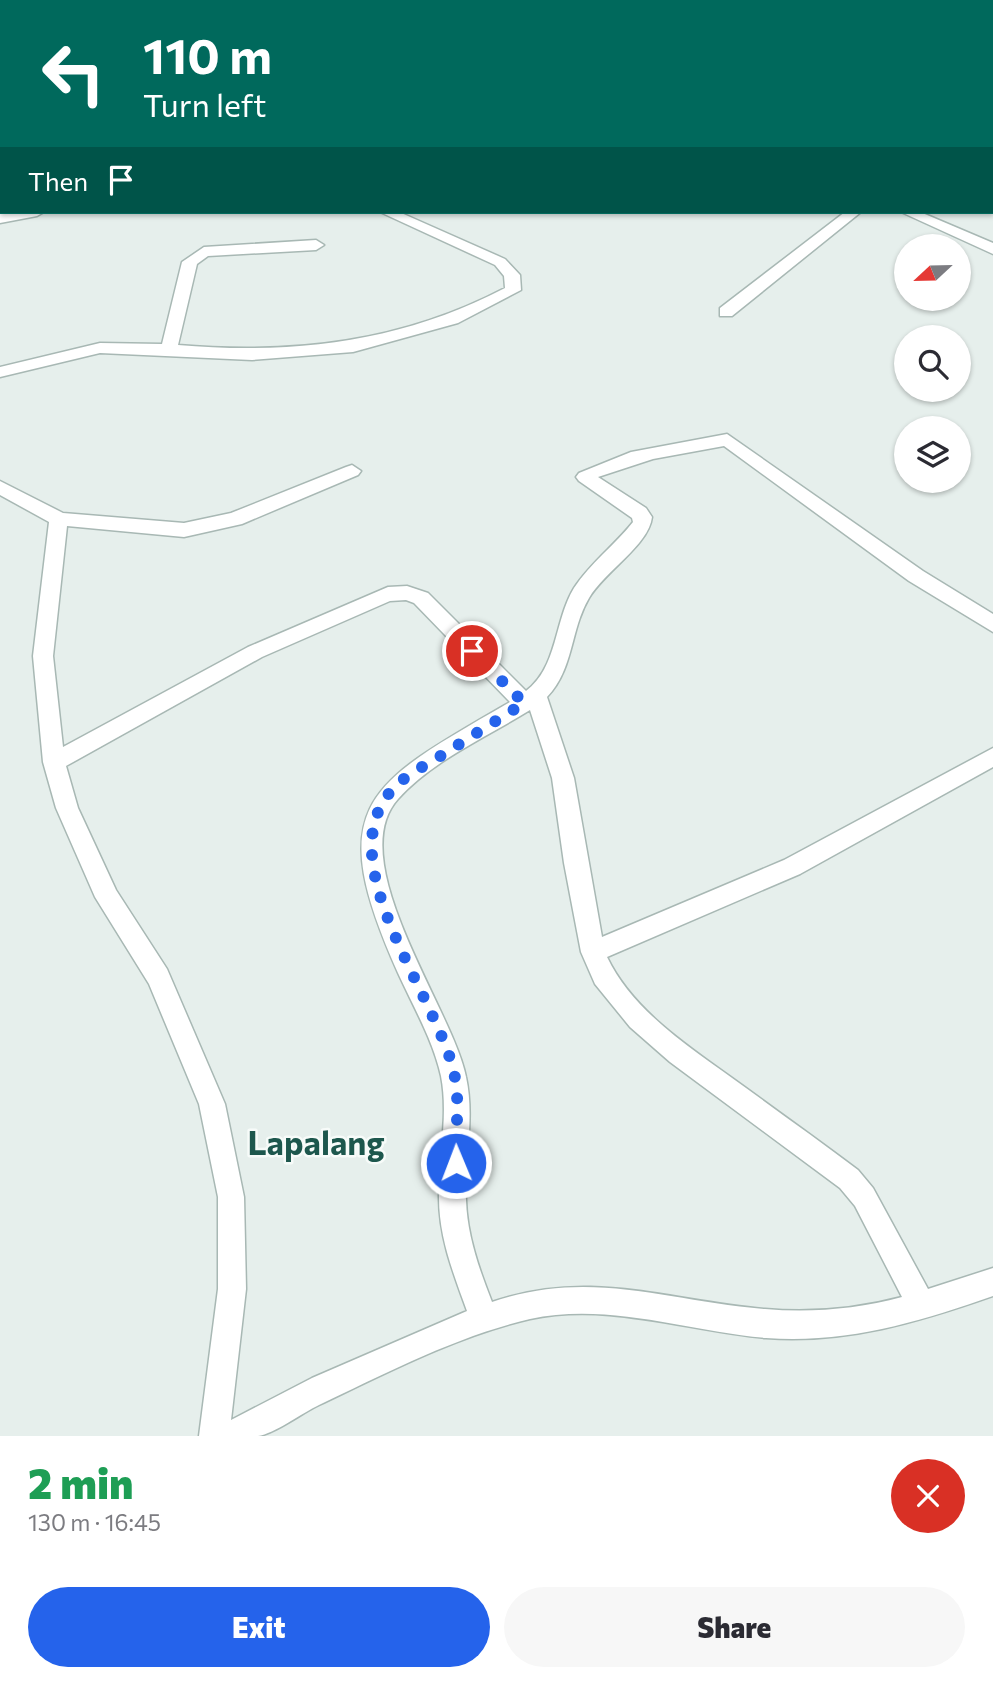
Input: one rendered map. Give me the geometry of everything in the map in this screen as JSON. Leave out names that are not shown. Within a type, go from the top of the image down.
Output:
[{"type":"street","points":[[0,218],[25,214]]},
{"type":"street","points":[[0,372],[112,347],[254,355],[341,349],[419,330],[490,303],[513,290],[512,275],[500,262],[392,214]]},
{"type":"street","points":[[726,312],[851,214]]},
{"type":"street","points":[[913,214],[993,249]]},
{"type":"street","points":[[169,349],[190,262],[194,256],[204,252],[316,245]]},
{"type":"street","points":[[484,1319],[458,1248],[452,1198],[456,1163],[455,1078],[441,1039],[389,925],[374,872],[373,835],[380,805],[398,783],[530,699],[546,685],[562,655],[567,625],[582,593],[603,564],[642,524],[643,517],[639,513],[584,477],[646,454],[706,441],[727,440],[916,576],[993,624]]},
{"type":"street","points":[[0,487],[59,519],[184,530],[236,519],[352,471]]},
{"type":"street","points":[[59,519],[43,656],[54,762],[67,808],[107,897],[158,977],[212,1104],[231,1197],[232,1289],[214,1436]]},
{"type":"street","points":[[54,762],[255,652],[388,594],[407,593],[421,598],[530,699],[563,778],[575,863],[593,952],[604,976],[639,1019],[679,1054],[849,1179],[864,1197],[922,1306]]},
{"type":"street","points":[[593,952],[792,867],[993,757]]},
{"type":"street","points":[[232,1436],[342,1380],[484,1319],[573,1299],[793,1325],[849,1322],[922,1306],[993,1282]]},
{"type":"district","name":"Lapalang","points":[[316,1143]]},
{"type":"route","points":[[456,1163],[455,1078],[441,1039],[389,925],[374,872],[373,835],[380,805],[398,783],[524,703],[472,651]]}]
